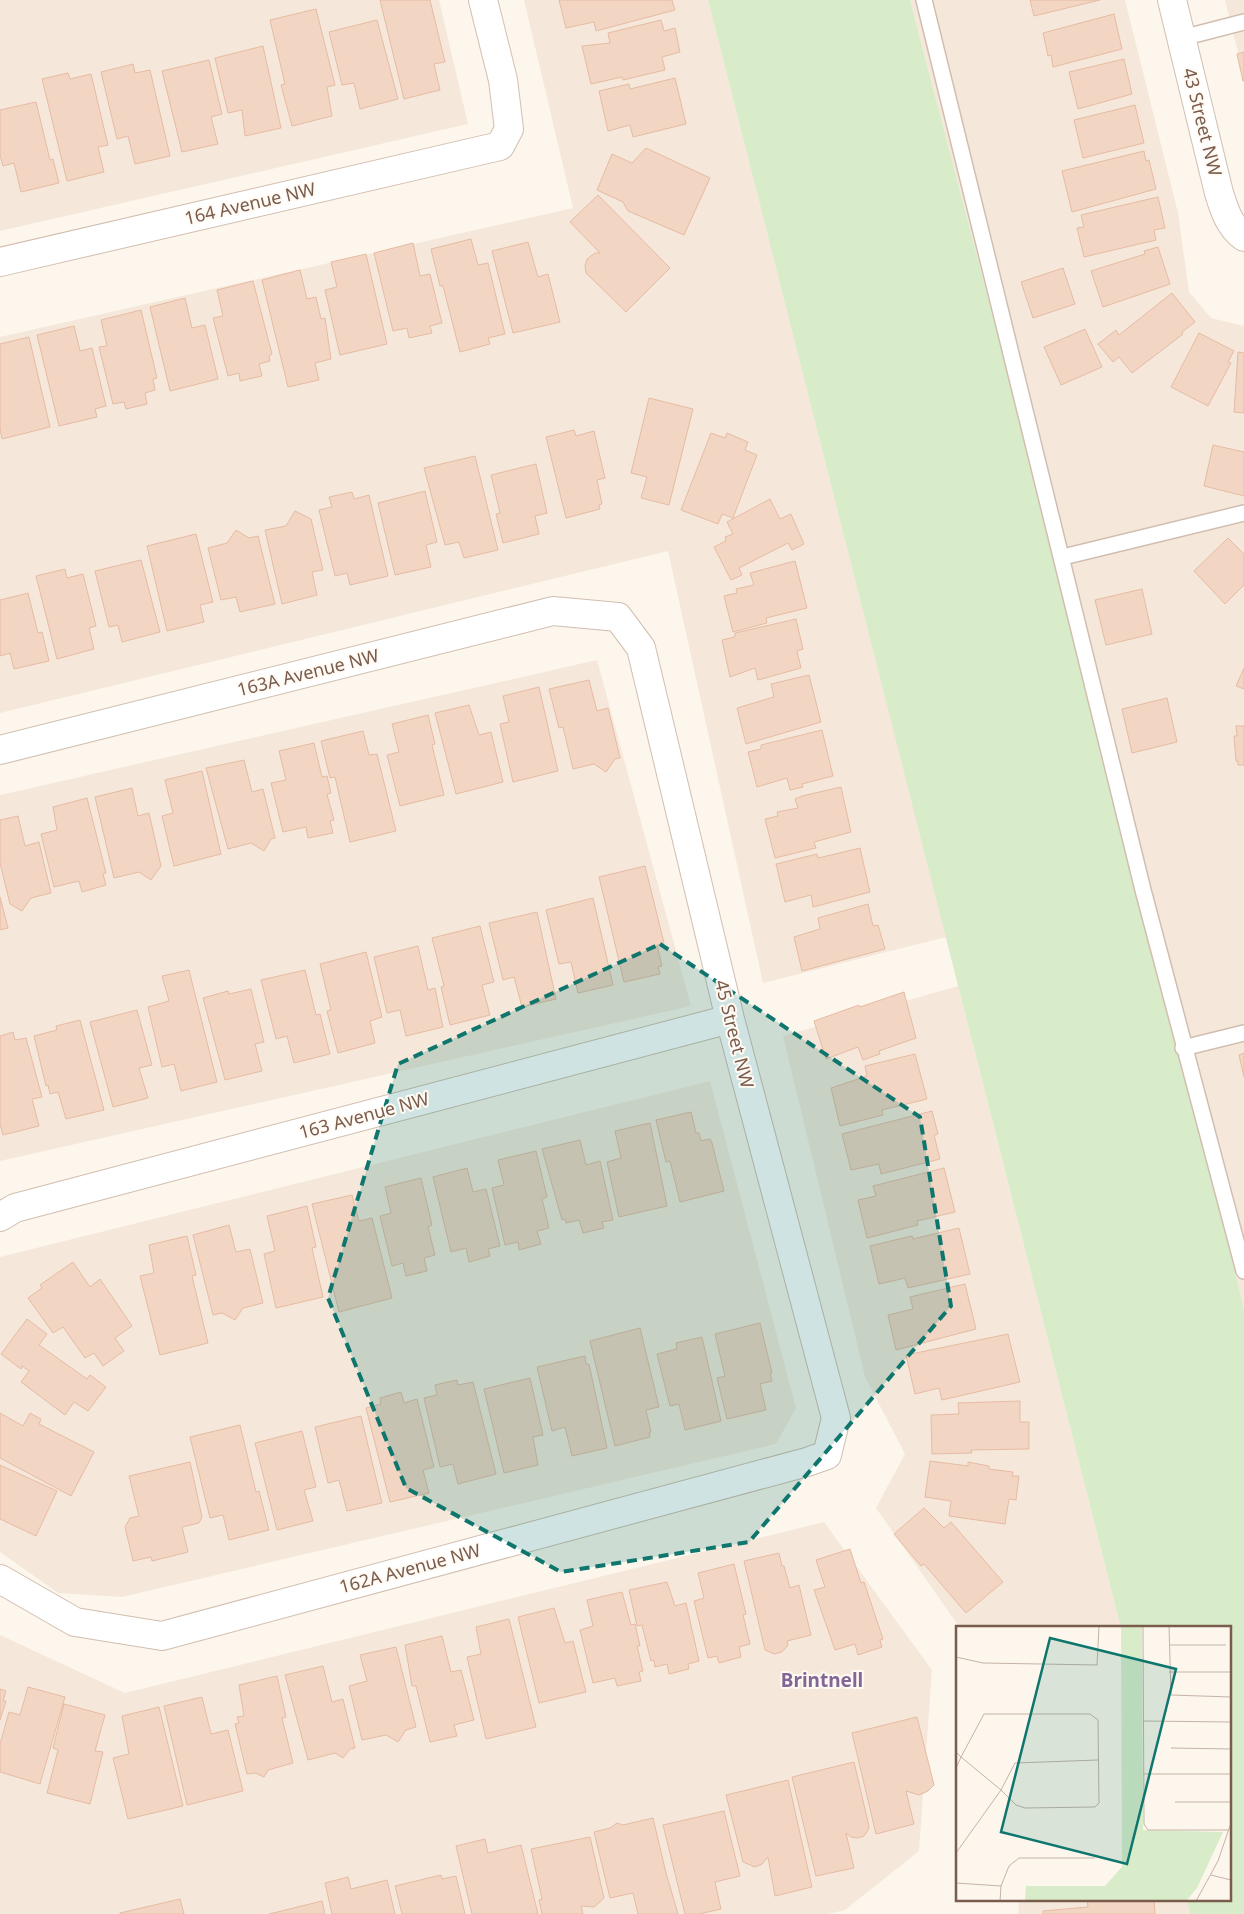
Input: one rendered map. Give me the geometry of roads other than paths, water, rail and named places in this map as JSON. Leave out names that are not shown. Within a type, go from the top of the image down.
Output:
[{"type":"street","name":"164 Avenue NW","points":[[0,262],[500,146],[509,130],[503,80],[483,0]]},
{"type":"street","name":"43 Street NW","points":[[1172,0],[1219,193],[1226,214],[1237,232],[1244,237]]},
{"type":"street","name":"163A Avenue NW","points":[[0,750],[553,611],[618,617]]},
{"type":"street","name":"45 Street NW","points":[[618,617],[641,648],[730,1019],[836,1418],[827,1455]]},
{"type":"street","name":"163 Avenue NW","points":[[0,1218],[15,1208],[730,1019]]},
{"type":"street","name":"162A Avenue NW","points":[[0,1579],[75,1622],[162,1636],[784,1469],[827,1455]]},
{"type":"lane","points":[[924,0],[1184,1048],[1244,1270]]},
{"type":"lane","points":[[1182,38],[1244,22]]},
{"type":"lane","points":[[1063,557],[1244,513]]},
{"type":"lane","points":[[1184,1048],[1244,1033]]},
{"type":"district","name":"Brintnell","points":[[822,1680]]}]
